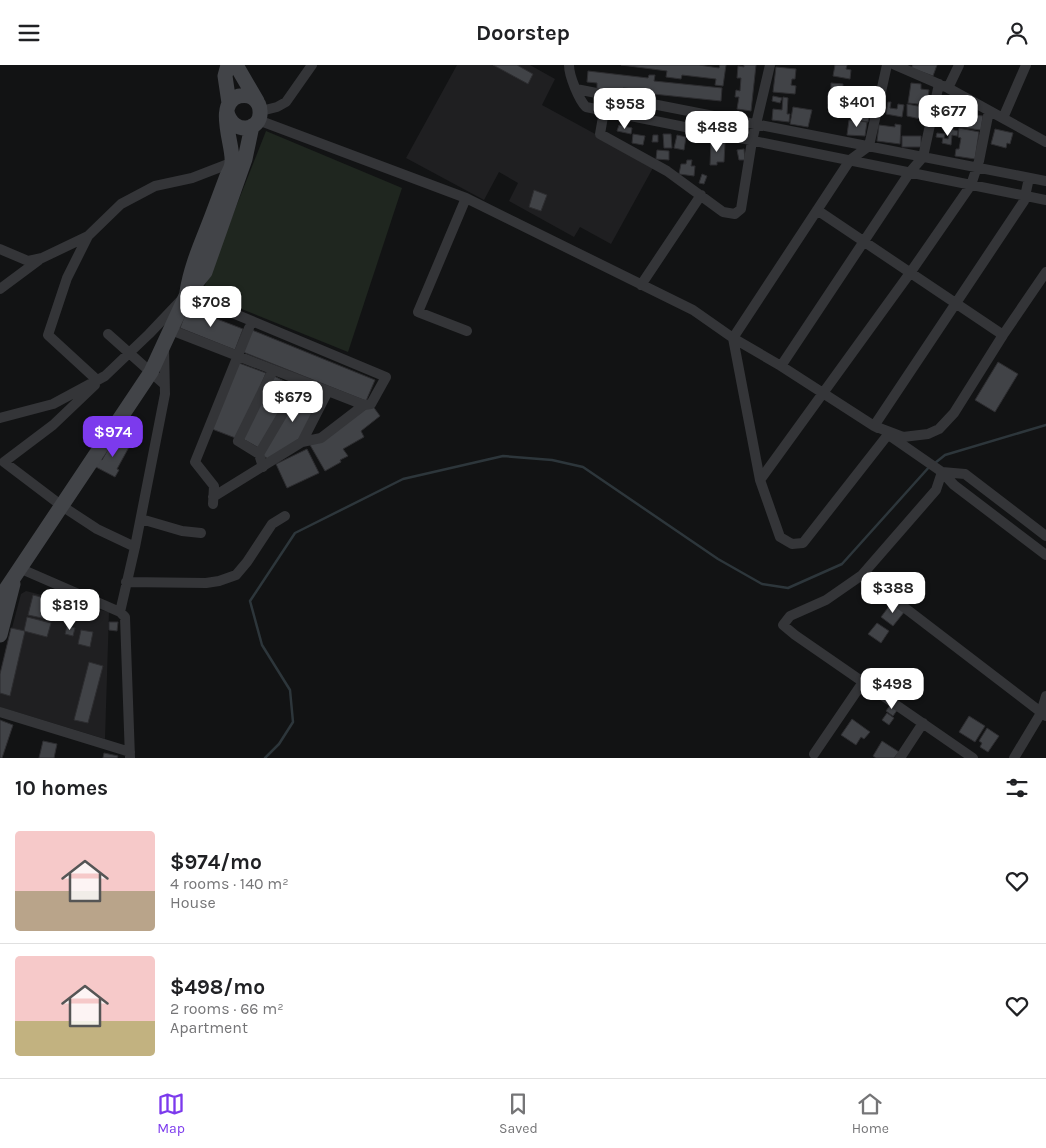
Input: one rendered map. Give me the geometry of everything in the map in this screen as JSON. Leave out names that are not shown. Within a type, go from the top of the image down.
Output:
[{"type":"main road","points":[[228,65],[225,76],[229,120],[235,126],[244,129],[257,115]]},
{"type":"main road","points":[[236,65],[257,115]]},
{"type":"main road","points":[[0,599],[150,372],[164,345],[187,294],[193,268],[257,115],[252,97],[243,95],[235,97],[228,107],[227,135],[238,160]]},
{"type":"main road","points":[[0,635],[17,572]]},
{"type":"street","points":[[257,115],[286,102],[312,65]]},
{"type":"street","points":[[569,65],[571,77],[581,102],[586,107],[1046,200]]},
{"type":"street","points":[[604,111],[600,134],[667,171],[723,213],[735,214],[741,209],[752,141],[770,65]]},
{"type":"street","points":[[887,65],[869,146],[850,160],[732,338],[760,480],[780,537],[792,544],[803,543],[889,433]]},
{"type":"street","points":[[782,366],[910,172],[923,157],[944,86],[960,65]]},
{"type":"street","points":[[1003,118],[1026,65]]},
{"type":"street","points":[[902,66],[944,86],[1046,142]]},
{"type":"street","points":[[576,89],[1046,181]]},
{"type":"street","points":[[760,480],[910,273],[971,185],[977,168],[989,111]]},
{"type":"street","points":[[257,115],[466,198],[693,310],[732,338],[782,366],[874,426],[903,437],[928,434],[939,429],[954,413],[1003,335],[1046,272]]},
{"type":"street","points":[[0,249],[28,261],[42,257],[88,235],[121,204],[155,186],[192,178],[238,160]]},
{"type":"street","points":[[874,426],[1024,201],[1029,178]]},
{"type":"street","points":[[641,285],[701,195]]},
{"type":"street","points":[[466,198],[418,312],[467,331]]},
{"type":"street","points":[[817,210],[1003,335]]},
{"type":"street","points":[[88,235],[67,278],[48,335],[101,378]]},
{"type":"street","points":[[0,289],[42,257]]},
{"type":"street","points":[[135,547],[97,529],[2,463],[53,425],[129,353],[187,294],[386,377],[371,404],[364,405],[321,437],[302,442],[213,500],[214,486],[195,462],[249,328]]},
{"type":"street","points":[[171,329],[364,405]]},
{"type":"street","points":[[108,334],[164,384]]},
{"type":"street","points":[[120,612],[141,519],[165,394],[164,345]]},
{"type":"street","points":[[263,467],[259,454],[238,441],[273,370]]},
{"type":"street","points":[[0,418],[53,403],[101,378]]},
{"type":"street","points":[[259,454],[302,381]]},
{"type":"street","points":[[302,442],[328,391]]},
{"type":"street","points":[[889,433],[942,472],[954,485],[1046,555]]},
{"type":"street","points":[[942,472],[965,474],[1046,536]]},
{"type":"street","points":[[942,472],[936,490],[862,575],[826,600],[790,616],[783,625],[972,758]]},
{"type":"street","points":[[126,581],[206,583],[236,575],[272,524],[285,516]]},
{"type":"street","points":[[141,519],[182,531],[201,533]]},
{"type":"street","points":[[0,712],[130,755],[125,617],[120,612],[17,572]]},
{"type":"street","points":[[862,575],[1044,715]]},
{"type":"street","points":[[814,754],[863,682]]},
{"type":"street","points":[[1014,758],[1044,715],[1046,696]]},
{"type":"street","points":[[900,758],[922,723]]},
{"type":"shaded area","points":[[457,65],[530,65],[555,79],[542,105],[654,166],[611,244],[580,227],[574,237],[509,201],[518,183],[499,172],[484,200],[406,158]]},
{"type":"shaded area","points":[[266,131],[402,188],[348,352],[202,293]]},
{"type":"shaded area","points":[[26,591],[109,612],[105,739],[0,707],[0,673],[21,594]]},
{"type":"building","points":[[493,65],[517,65],[533,74],[528,84]]},
{"type":"building","points":[[621,65],[699,65],[719,68],[720,65],[726,65],[723,86],[715,85],[716,79],[682,75],[681,79],[666,77],[667,71]]},
{"type":"building","points":[[744,65],[756,65],[751,111],[737,109],[739,97],[735,97],[736,90],[740,91],[741,78],[737,78],[738,66],[744,67]]},
{"type":"building","points":[[835,65],[847,65],[846,69],[851,70],[850,79],[833,76]]},
{"type":"building","points":[[913,65],[937,65],[933,76],[911,68]]},
{"type":"building","points":[[776,67],[796,69],[795,79],[792,79],[791,85],[796,86],[795,94],[773,92]]},
{"type":"building","points":[[588,71],[648,78],[649,75],[655,75],[654,81],[722,88],[721,101],[653,94],[653,96],[644,95],[645,90],[623,88],[623,92],[597,89],[597,83],[587,82]]},
{"type":"building","points":[[831,83],[843,84],[843,90],[831,88]]},
{"type":"building","points":[[911,83],[921,84],[921,89],[929,90],[927,105],[908,103]]},
{"type":"building","points":[[828,93],[846,94],[846,104],[828,104]]},
{"type":"building","points":[[854,94],[871,94],[871,106],[854,106]]},
{"type":"building","points":[[773,96],[782,98],[780,103],[772,101]]},
{"type":"building","points":[[783,97],[788,98],[787,114],[790,114],[789,122],[772,120],[773,109],[782,110]]},
{"type":"building","points":[[888,102],[891,102],[890,108],[897,109],[898,104],[904,105],[902,117],[886,114]]},
{"type":"building","points":[[907,104],[928,108],[925,120],[907,116]]},
{"type":"building","points":[[948,104],[958,106],[955,127],[937,124],[940,107],[947,108]]},
{"type":"building","points":[[793,107],[812,110],[808,127],[790,124]]},
{"type":"building","points":[[862,111],[870,112],[868,122],[861,121]]},
{"type":"building","points":[[967,114],[983,116],[981,130],[959,127],[960,117],[967,118]]},
{"type":"building","points":[[849,120],[867,122],[865,136],[847,135]]},
{"type":"building","points":[[895,124],[901,125],[900,144],[877,141],[879,125],[895,127]]},
{"type":"building","points":[[619,125],[632,128],[631,134],[617,131]]},
{"type":"building","points":[[959,128],[979,132],[975,159],[955,156],[956,149],[959,149],[961,138],[958,137]]},
{"type":"building","points":[[950,129],[958,131],[957,136],[952,135],[951,145],[942,143],[943,138],[936,137],[937,133],[945,134],[944,138],[948,139]]},
{"type":"building","points":[[995,129],[1013,133],[1010,144],[1007,143],[1006,148],[991,144]]},
{"type":"building","points":[[633,134],[645,136],[643,145],[632,143]]},
{"type":"building","points":[[663,134],[671,134],[672,148],[664,148]]},
{"type":"building","points":[[653,135],[658,135],[658,142],[652,142]]},
{"type":"building","points":[[677,135],[686,137],[684,150],[674,148]]},
{"type":"building","points":[[902,136],[921,136],[921,147],[902,147]]},
{"type":"building","points":[[711,143],[725,143],[724,162],[710,165]]},
{"type":"building","points":[[744,149],[745,160],[739,160],[737,150]]},
{"type":"building","points":[[657,150],[669,151],[669,160],[656,159]]},
{"type":"building","points":[[687,160],[692,160],[691,166],[695,166],[694,176],[679,174],[681,164],[686,164]]},
{"type":"building","points":[[702,174],[707,176],[704,184],[699,183]]},
{"type":"building","points":[[534,190],[547,195],[541,211],[529,207]]},
{"type":"building","points":[[189,304],[205,310],[204,314],[243,329],[235,350],[180,328]]},
{"type":"building","points":[[252,330],[375,380],[366,401],[243,352]]},
{"type":"building","points":[[998,362],[1018,374],[995,412],[975,400]]},
{"type":"building","points":[[239,363],[266,373],[238,439],[212,429]]},
{"type":"building","points":[[274,376],[294,386],[259,448],[241,438]]},
{"type":"building","points":[[303,385],[322,394],[300,439],[271,461],[262,455]]},
{"type":"building","points":[[372,405],[380,416],[361,431],[364,437],[343,449],[348,456],[325,471],[310,445]]},
{"type":"building","points":[[114,439],[129,447],[117,469],[119,470],[115,477],[94,466],[99,458],[102,460]]},
{"type":"building","points":[[307,449],[319,473],[287,488],[276,464]]},
{"type":"building","points":[[33,595],[61,602],[56,621],[28,615]]},
{"type":"building","points":[[893,601],[905,611],[893,626],[881,617]]},
{"type":"building","points":[[27,617],[51,623],[47,637],[24,631]]},
{"type":"building","points":[[109,622],[118,622],[117,631],[109,630]]},
{"type":"building","points":[[877,623],[889,631],[881,643],[868,634]]},
{"type":"building","points":[[67,626],[75,628],[73,636],[65,634]]},
{"type":"building","points":[[11,628],[25,631],[10,696],[0,693],[0,674]]},
{"type":"building","points":[[81,630],[93,632],[90,647],[78,644]]},
{"type":"building","points":[[89,662],[103,666],[88,723],[74,720]]},
{"type":"building","points":[[891,704],[898,709],[893,716],[886,711]]},
{"type":"building","points":[[887,713],[894,718],[889,725],[882,720]]},
{"type":"building","points":[[969,716],[985,726],[975,742],[959,732]]},
{"type":"building","points":[[852,719],[870,732],[864,739],[861,737],[856,745],[841,735]]},
{"type":"building","points":[[0,720],[13,725],[2,758],[0,758]]},
{"type":"building","points":[[987,728],[999,736],[988,752],[980,747],[982,743],[979,741]]},
{"type":"building","points":[[43,741],[57,744],[54,758],[39,758]]},
{"type":"building","points":[[882,741],[899,752],[894,758],[876,758],[873,756]]},
{"type":"building","points":[[104,753],[118,756],[117,758],[103,758]]},
{"type":"waterway","points":[[935,463],[945,455],[1046,425]]},
{"type":"waterway","points":[[265,758],[279,744],[293,722],[290,690],[262,645],[250,601],[295,533],[403,479],[503,456],[552,460],[583,467],[718,559],[762,584],[788,588],[842,564],[930,466]]}]
